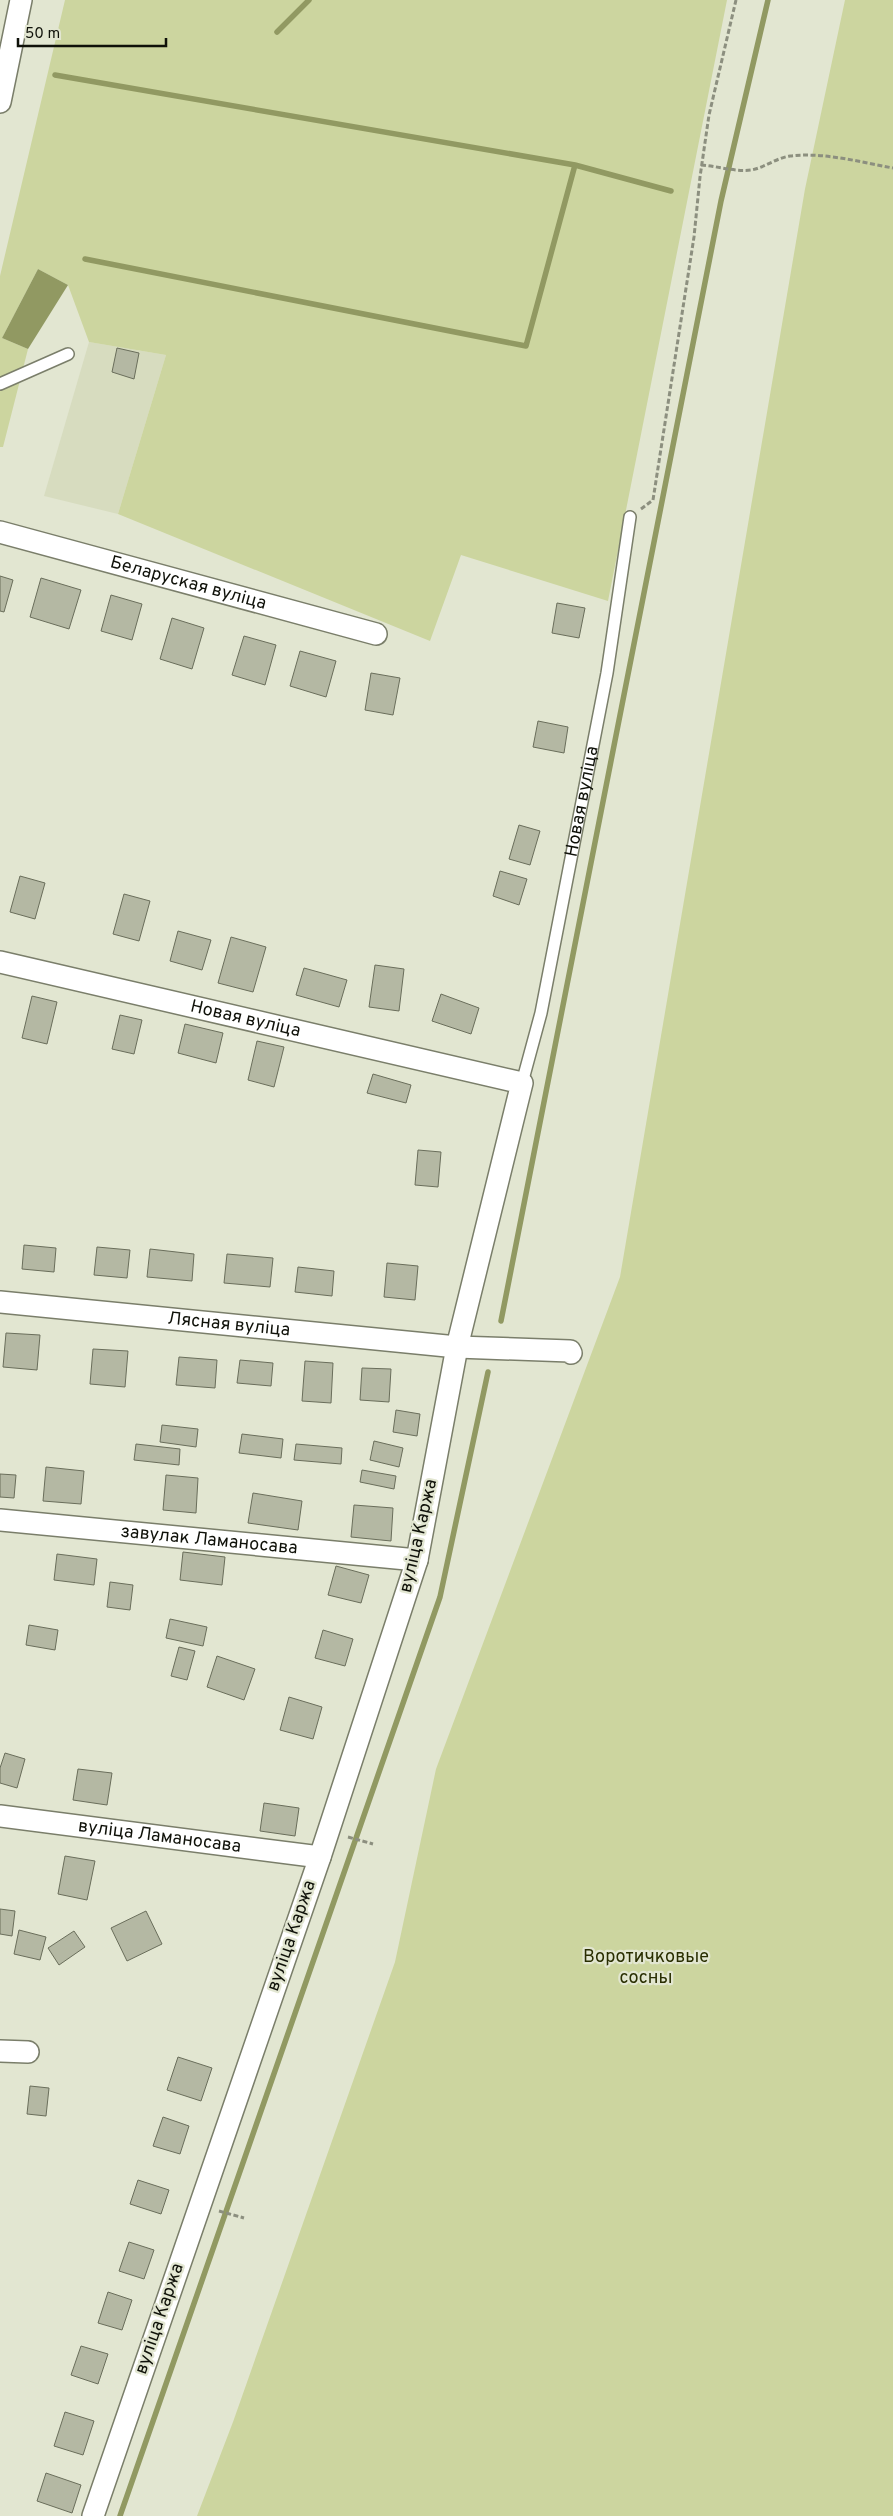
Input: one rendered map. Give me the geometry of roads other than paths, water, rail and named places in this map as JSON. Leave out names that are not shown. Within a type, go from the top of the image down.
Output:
[{"type":"street","points":[[0,102],[21,0]]},
{"type":"street","name":"Беларуская вуліца","points":[[0,532],[376,634]]},
{"type":"street","name":"Новая вуліца","points":[[0,962],[522,1083],[457,1348]]},
{"type":"street","name":"Лясная вуліца","points":[[0,1302],[457,1348],[570,1351],[571,1353]]},
{"type":"street","name":"вуліца Каржа","points":[[93,2516],[320,1857],[417,1560],[457,1348]]},
{"type":"street","name":"завулак Ламаносава","points":[[0,1520],[417,1560]]},
{"type":"street","name":"вуліца Ламаносава","points":[[0,1816],[320,1857]]},
{"type":"street","points":[[0,2051],[28,2052]]},
{"type":"lane","points":[[0,384],[68,354]]},
{"type":"lane","name":"Новая вуліца","points":[[522,1083],[541,1013],[607,674],[630,517]]},
{"type":"waterway","points":[[277,32],[309,0]]},
{"type":"waterway","points":[[501,1321],[721,201],[768,0]]},
{"type":"waterway","points":[[55,75],[575,165],[671,191]]},
{"type":"waterway","points":[[85,259],[526,346],[575,165]]},
{"type":"waterway","points":[[120,2516],[440,1597],[488,1372]]},
{"type":"park label","name":"Воротичковые сосны","points":[[646,1967]]}]
